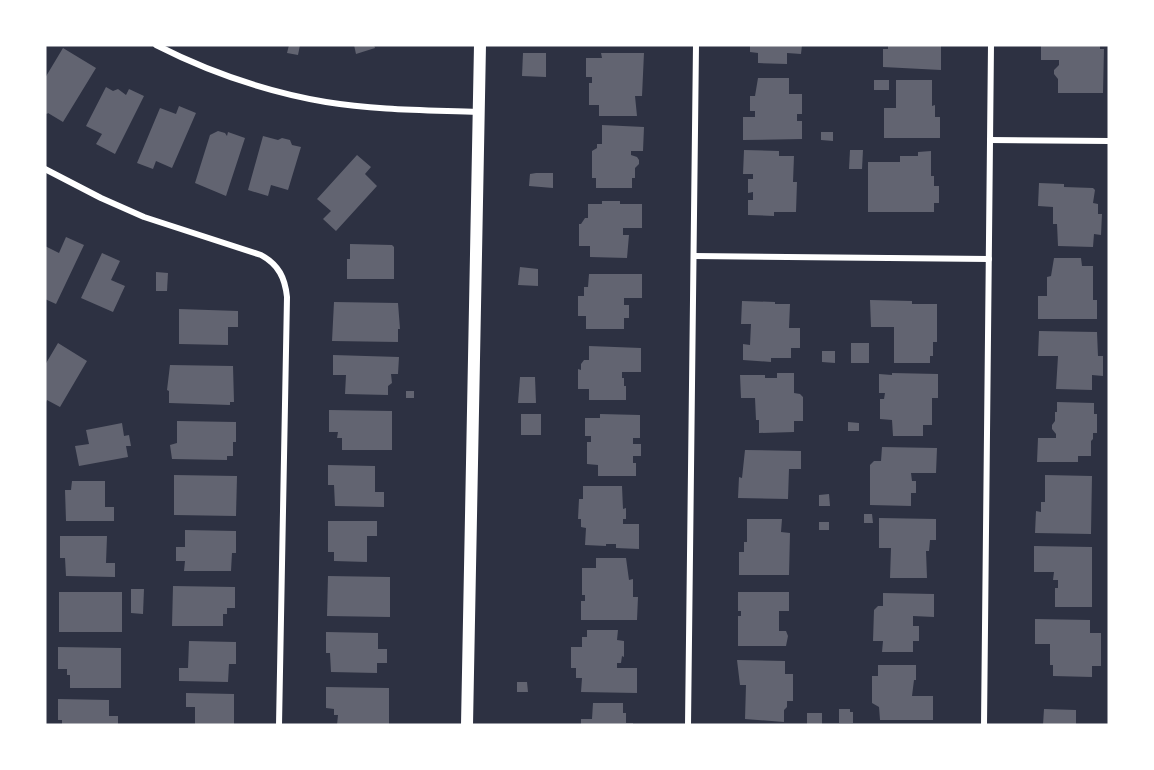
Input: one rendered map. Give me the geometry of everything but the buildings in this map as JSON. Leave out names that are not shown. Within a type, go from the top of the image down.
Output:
[{"type":"main road","points":[[467,725],[480,45]]},
{"type":"street","points":[[156,45],[199,65],[248,83],[326,102],[395,109],[480,112]]},
{"type":"street","points":[[688,725],[696,45]]},
{"type":"street","points":[[984,725],[991,45]]},
{"type":"street","points":[[990,140],[1109,141]]},
{"type":"street","points":[[45,169],[144,217],[261,255],[271,261],[283,277],[287,297],[279,725]]},
{"type":"street","points":[[694,256],[989,259]]}]
